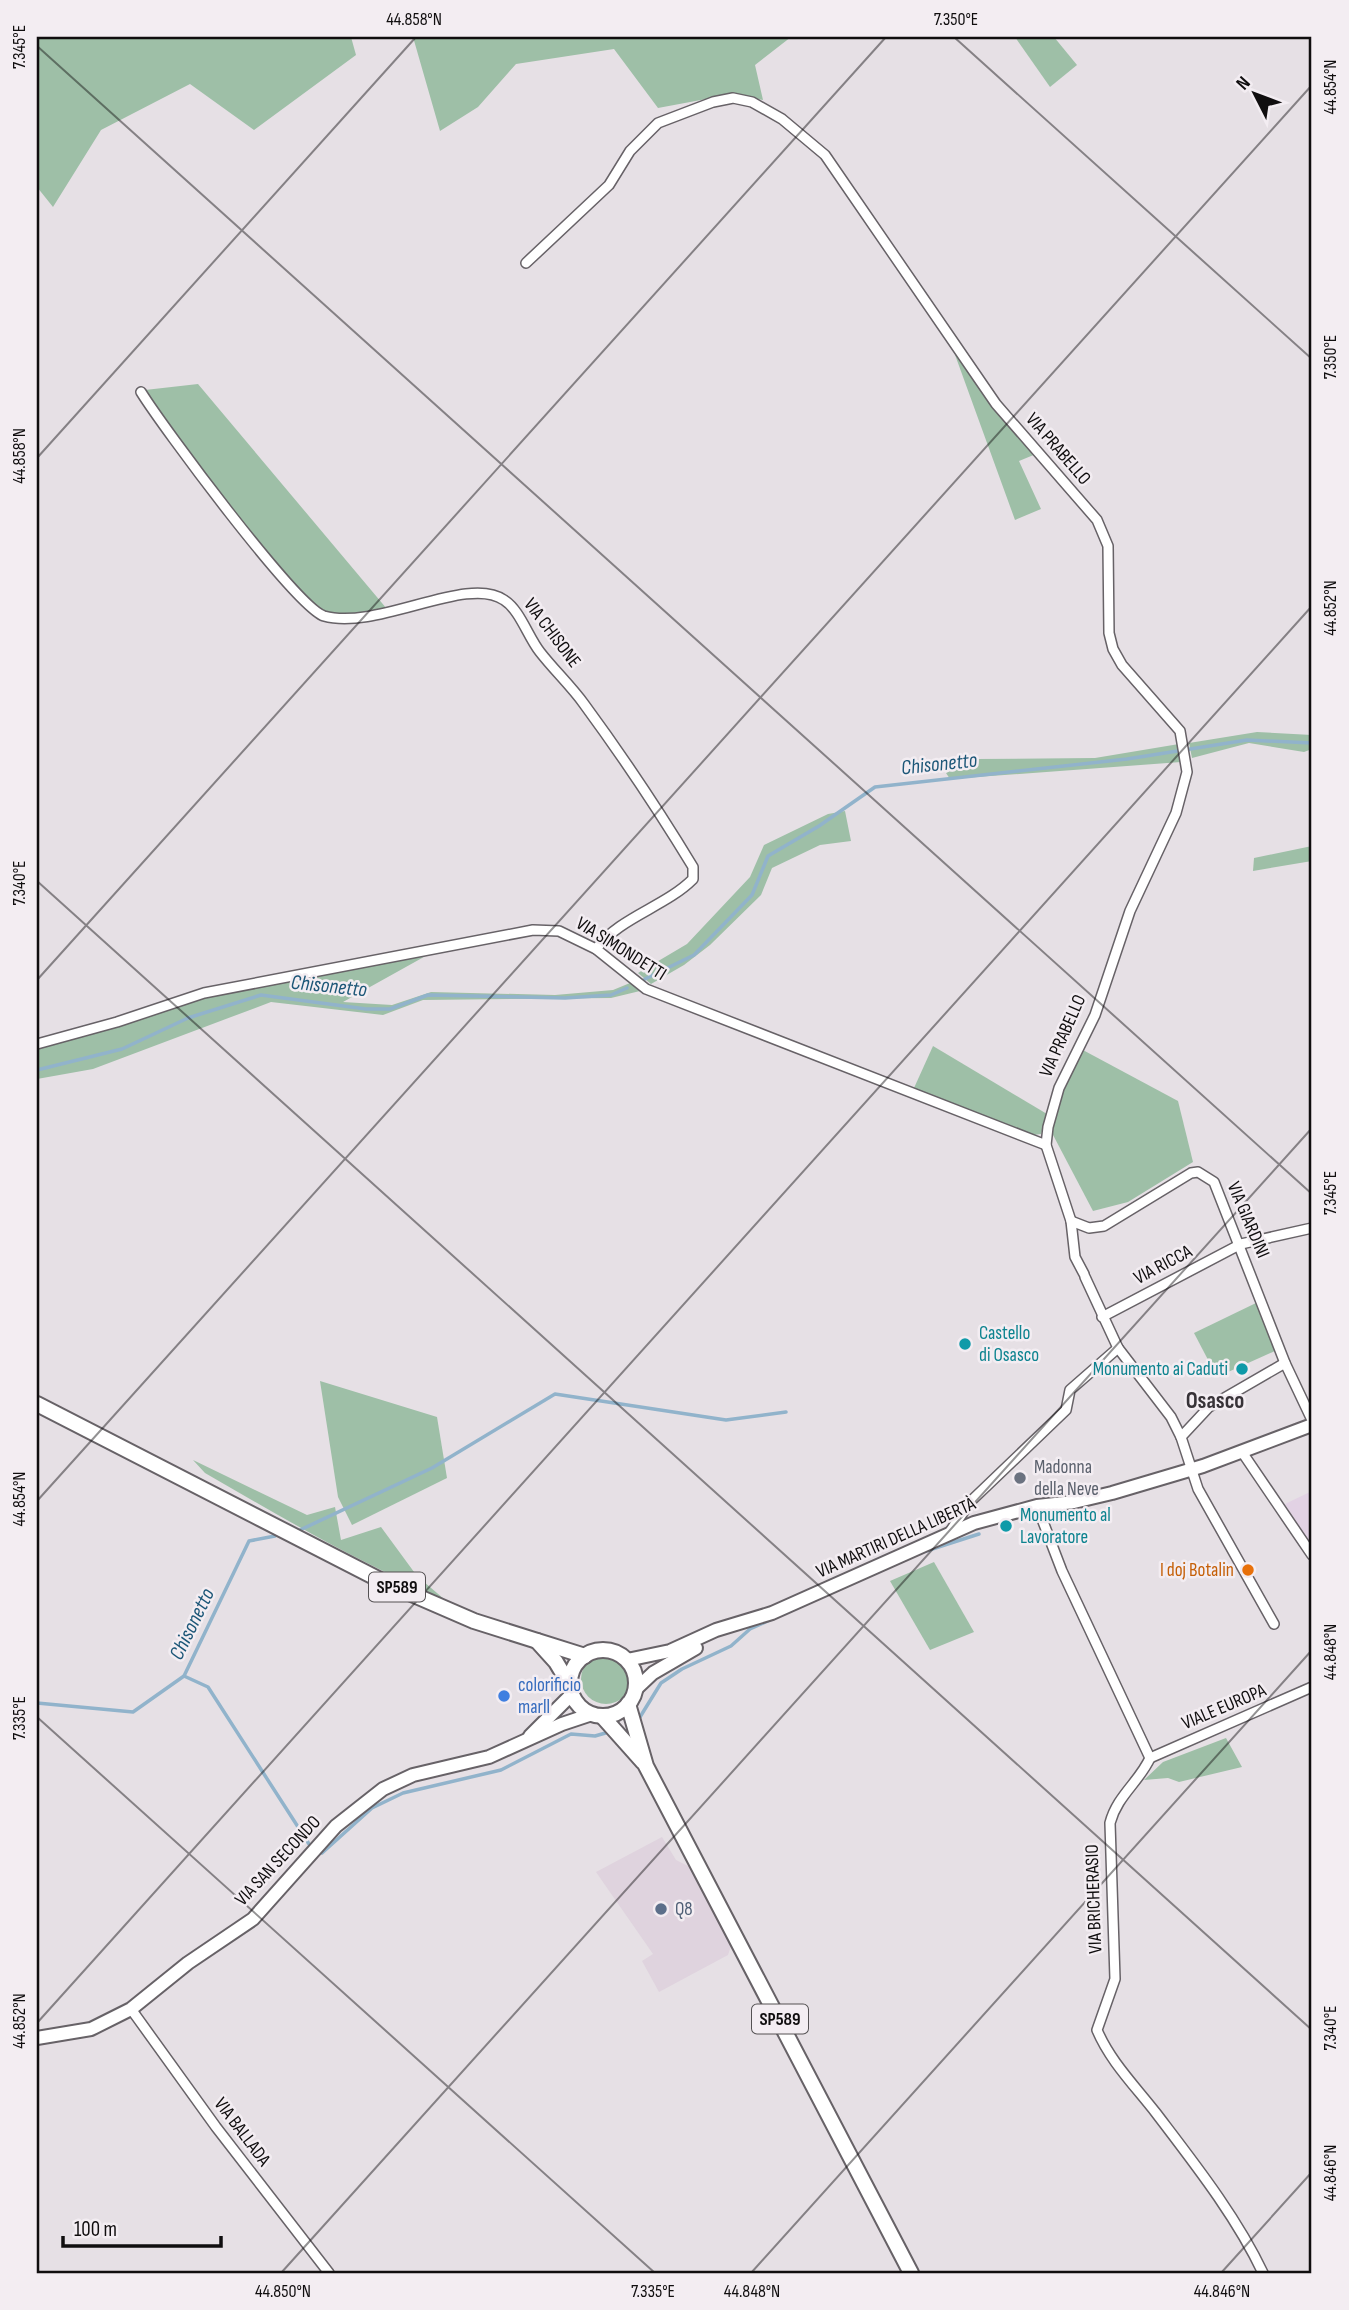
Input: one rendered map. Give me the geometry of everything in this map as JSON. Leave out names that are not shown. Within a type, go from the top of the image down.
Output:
[{"type":"main road","name":"SP589","points":[[37,1404],[384,1582],[474,1621],[585,1656],[593,1652],[612,1651],[627,1660]]},
{"type":"main road","name":"SP589","points":[[536,1640],[556,1662],[577,1703],[597,1715],[646,1766]]},
{"type":"main road","points":[[571,1690],[573,1669],[585,1656]]},
{"type":"main road","points":[[627,1660],[633,1669],[636,1689]]},
{"type":"main road","name":"SP589","points":[[636,1689],[628,1704],[646,1766],[911,2273]]},
{"type":"main road","points":[[597,1715],[612,1715],[628,1704]]},
{"type":"street","name":"VIA PRABELLO","points":[[526,263],[609,186],[630,151],[658,123],[733,98],[752,102],[782,119],[825,155],[996,404],[1097,520],[1108,546],[1109,633],[1113,649],[1122,665],[1180,731],[1187,772],[1176,813],[1130,911],[1095,1015],[1059,1088],[1046,1145]]},
{"type":"street","name":"VIA CHISONE","points":[[141,392],[160,423],[276,570],[304,602],[321,615],[337,618],[376,616],[471,592],[489,592],[506,600],[540,651],[584,704],[693,867],[694,879],[682,890],[606,935],[596,949]]},
{"type":"street","name":"VIA SIMONDETTI","points":[[37,1044],[117,1022],[204,993],[533,930],[559,931],[596,949],[646,989],[1046,1145]]},
{"type":"street","points":[[1046,1145],[1071,1221],[1075,1257],[1102,1317],[1118,1348],[1171,1417],[1181,1437],[1191,1470],[1274,1624]]},
{"type":"street","name":"VIA GIARDINI","points":[[1071,1221],[1089,1228],[1104,1226],[1191,1173],[1198,1172],[1214,1182],[1241,1244],[1286,1363],[1312,1420]]},
{"type":"street","name":"VIA RICCA","points":[[1102,1317],[1241,1244],[1312,1228]]},
{"type":"street","points":[[949,1533],[971,1501],[1066,1410],[1070,1390],[1118,1348]]},
{"type":"street","points":[[1181,1437],[1209,1407],[1286,1363]]},
{"type":"street","name":"VIA MARTIRI DELLA LIBERTÀ","points":[[739,1625],[825,1591],[949,1533],[1037,1506],[1074,1502],[1191,1470],[1312,1425]]},
{"type":"street","points":[[1242,1452],[1312,1555]]},
{"type":"street","points":[[1037,1506],[1062,1571],[1150,1758]]},
{"type":"street","name":"SP589","points":[[627,1660],[670,1651],[716,1630],[739,1625]]},
{"type":"street","name":"SP589","points":[[636,1689],[672,1661],[739,1625]]},
{"type":"street","name":"VIALE EUROPA","points":[[1150,1758],[1312,1687]]},
{"type":"street","points":[[521,1745],[571,1690]]},
{"type":"street","name":"VIA SAN SECONDO","points":[[37,2038],[91,2029],[131,2009],[188,1963],[253,1919],[337,1826],[383,1788],[413,1776],[489,1758],[562,1724],[597,1715]]},
{"type":"street","name":"VIA BRICHERASIO","points":[[1150,1758],[1144,1771],[1114,1808],[1110,1824],[1115,1979],[1097,2030],[1106,2052],[1164,2124],[1252,2248],[1263,2273]]},
{"type":"street","name":"VIA BALLADA","points":[[131,2009],[216,2127],[329,2273]]},
{"type":"shaded area","points":[[1312,1491],[1312,1547],[1285,1504]]},
{"type":"shaded area","points":[[662,1837],[676,1860],[694,1869],[732,1943],[728,1955],[659,1992],[642,1961],[653,1954],[596,1872]]},
{"type":"green space","points":[[37,37],[351,37],[356,55],[254,130],[190,84],[101,130],[53,207],[37,187]]},
{"type":"green space","points":[[413,37],[791,37],[755,65],[763,100],[733,94],[658,108],[614,49],[516,64],[478,107],[440,131]]},
{"type":"green space","points":[[1015,37],[1054,37],[1077,65],[1050,87]]},
{"type":"green space","points":[[950,341],[1036,454],[1019,461],[1041,509],[1015,520]]},
{"type":"green space","points":[[198,384],[387,609],[347,616],[331,615],[307,600],[284,577],[202,473],[145,390]]},
{"type":"green space","points":[[1257,732],[1312,735],[1312,749],[1304,752],[1249,743],[1192,758],[1189,743]]},
{"type":"green space","points":[[1179,744],[1181,762],[950,779],[946,773],[976,759],[1095,758]]},
{"type":"green space","points":[[845,811],[851,841],[820,845],[772,868],[761,895],[710,945],[684,965],[651,984],[638,973],[687,944],[750,877],[764,845],[828,814]]},
{"type":"green space","points":[[1312,846],[1312,861],[1253,871],[1254,858]]},
{"type":"green space","points":[[431,953],[343,1002],[392,1005],[431,992],[555,995],[613,990],[630,983],[640,991],[611,998],[423,1000],[383,1015],[271,1002],[93,1069],[37,1079],[37,1046],[87,1036],[208,996]]},
{"type":"green space","points":[[933,1046],[1047,1114],[1041,1134],[1033,1135],[914,1088]]},
{"type":"green space","points":[[1081,1049],[1178,1101],[1193,1162],[1128,1202],[1093,1211],[1052,1133],[1063,1088]]},
{"type":"green space","points":[[1256,1303],[1275,1351],[1217,1377],[1194,1333]]},
{"type":"green space","points":[[320,1381],[437,1417],[447,1478],[352,1525],[338,1497]]},
{"type":"green space","points":[[193,1460],[307,1515],[335,1507],[341,1540],[381,1527],[417,1576],[444,1599],[352,1556],[205,1473]]},
{"type":"green space","points":[[934,1562],[974,1632],[930,1650],[890,1581]]},
{"type":"green space","points":[[606,1654],[623,1662],[631,1679],[623,1696],[606,1704],[589,1696],[581,1679],[589,1662]]},
{"type":"green space","points":[[1226,1738],[1242,1767],[1179,1782],[1168,1778],[1144,1780],[1163,1762]]},
{"type":"waterway","name":"Chisonetto","points":[[645,979],[694,955],[752,895],[768,856],[819,826],[875,787],[1127,759],[1247,740],[1312,743]]},
{"type":"waterway","name":"Chisonetto","points":[[37,1070],[122,1049],[188,1018],[261,995],[366,1009],[390,1009],[428,995],[565,998],[611,995],[627,988]]},
{"type":"waterway","name":"Chisonetto","points":[[300,1530],[432,1468],[555,1394],[726,1420],[786,1412]]},
{"type":"waterway","points":[[926,1551],[979,1534]]},
{"type":"waterway","name":"Chisonetto","points":[[37,1703],[133,1712],[184,1676],[249,1541],[275,1536]]},
{"type":"waterway","points":[[640,1717],[661,1683],[682,1669],[731,1646],[750,1629],[772,1619]]},
{"type":"waterway","points":[[184,1676],[208,1687],[309,1844]]},
{"type":"waterway","points":[[322,1853],[372,1808],[403,1793],[501,1770],[571,1734],[595,1736],[609,1732]]},
{"type":"place","name":"Castello di Osasco","points":[[965,1344]]},
{"type":"place","name":"Monumento ai Caduti","points":[[1242,1369]]},
{"type":"place","name":"Madonna della Neve","points":[[1020,1478]]},
{"type":"place","name":"Monumento al Lavoratore","points":[[1006,1526]]},
{"type":"place","name":"I doj Botalin","points":[[1248,1570]]},
{"type":"place","name":"colorificio marll","points":[[504,1696]]},
{"type":"place","name":"Q8","points":[[661,1909]]},
{"type":"district","name":"Osasco","points":[[1215,1401]]}]
